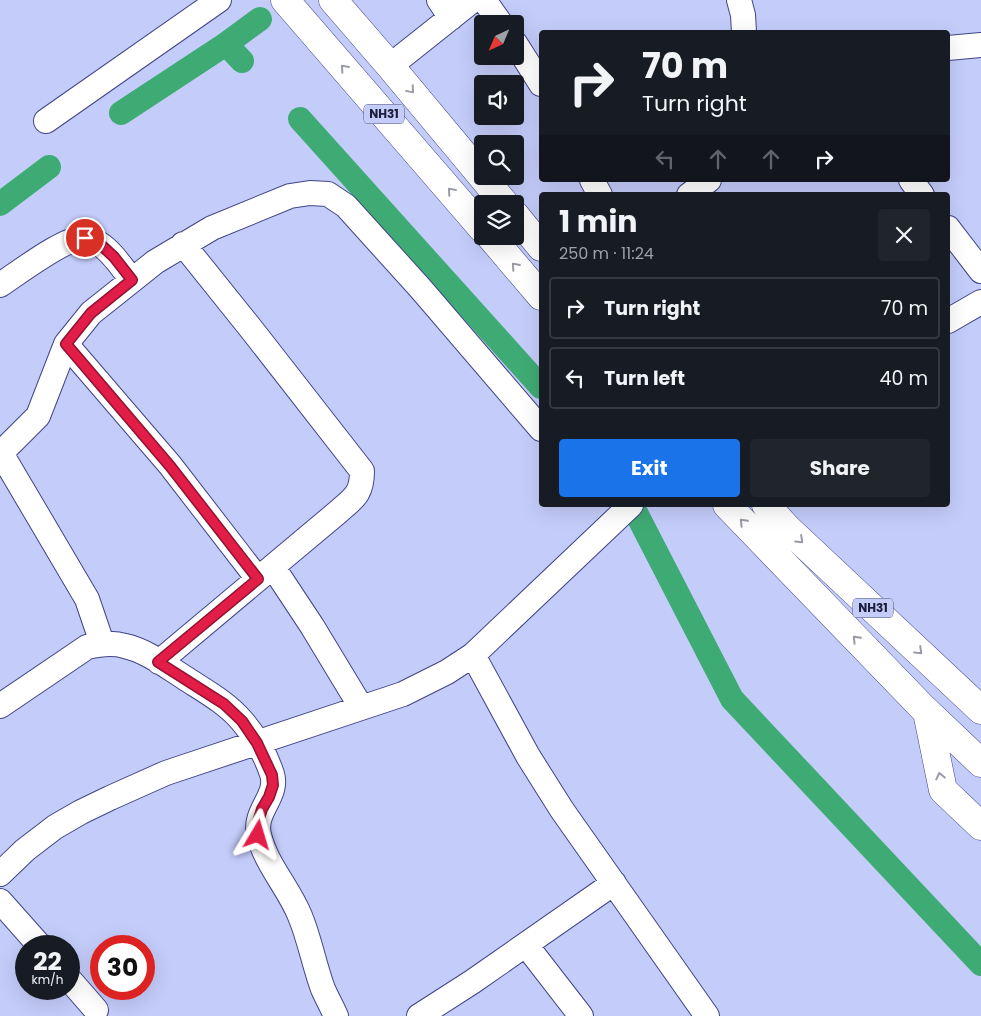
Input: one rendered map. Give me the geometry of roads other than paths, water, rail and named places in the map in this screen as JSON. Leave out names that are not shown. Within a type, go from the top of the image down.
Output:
[{"type":"highway","name":"NH31","points":[[285,0],[474,219]]},
{"type":"highway","name":"NH31","points":[[333,0],[498,195]]},
{"type":"highway","points":[[524,226],[539,245]]},
{"type":"highway","points":[[498,245],[539,294]]},
{"type":"highway","name":"NH31","points":[[729,507],[927,712]]},
{"type":"highway","name":"NH31","points":[[768,507],[787,528],[981,710]]},
{"type":"highway","points":[[927,712],[981,763]]},
{"type":"highway","points":[[927,712],[943,790],[981,826]]},
{"type":"street","points":[[46,121],[219,0]]},
{"type":"street","points":[[390,66],[445,9],[473,0]]},
{"type":"street","points":[[484,0],[495,15]]},
{"type":"street","points":[[739,0],[743,15],[744,30]]},
{"type":"street","points":[[950,48],[981,44]]},
{"type":"street","points":[[524,57],[539,81]]},
{"type":"street","points":[[693,192],[707,182]]},
{"type":"street","points":[[102,643],[87,599],[1,454],[38,416],[66,344],[91,313],[132,280],[183,244],[212,228],[290,196],[310,193],[328,194],[352,212],[539,427]]},
{"type":"street","points":[[950,231],[981,270]]},
{"type":"street","points":[[0,285],[73,239],[85,238],[100,244],[114,257],[132,280]]},
{"type":"street","points":[[158,662],[356,496],[362,486],[362,471],[183,244]]},
{"type":"street","points":[[950,319],[981,302]]},
{"type":"street","points":[[66,344],[170,466],[312,626],[361,707]]},
{"type":"street","points":[[0,874],[25,850],[54,827],[81,812],[166,773],[403,694],[448,672],[473,655],[616,512]]},
{"type":"street","points":[[0,706],[88,647],[102,643],[124,646],[147,654],[224,704],[242,721],[257,743],[272,775],[273,785],[258,822],[258,835],[267,858],[300,914],[324,990],[336,1016]]},
{"type":"street","points":[[473,655],[528,756],[562,810],[707,1016]]},
{"type":"street","points":[[419,1016],[614,883]]},
{"type":"street","points":[[0,901],[30,935]]},
{"type":"street","points":[[526,944],[581,1016]]},
{"type":"street","points":[[80,992],[96,1010]]},
{"type":"waterway","points":[[226,44],[260,19]]},
{"type":"waterway","points":[[121,113],[226,44],[242,61]]},
{"type":"waterway","points":[[300,119],[539,385]]},
{"type":"waterway","points":[[0,204],[49,167]]},
{"type":"waterway","points":[[633,507],[732,699],[981,964]]}]
